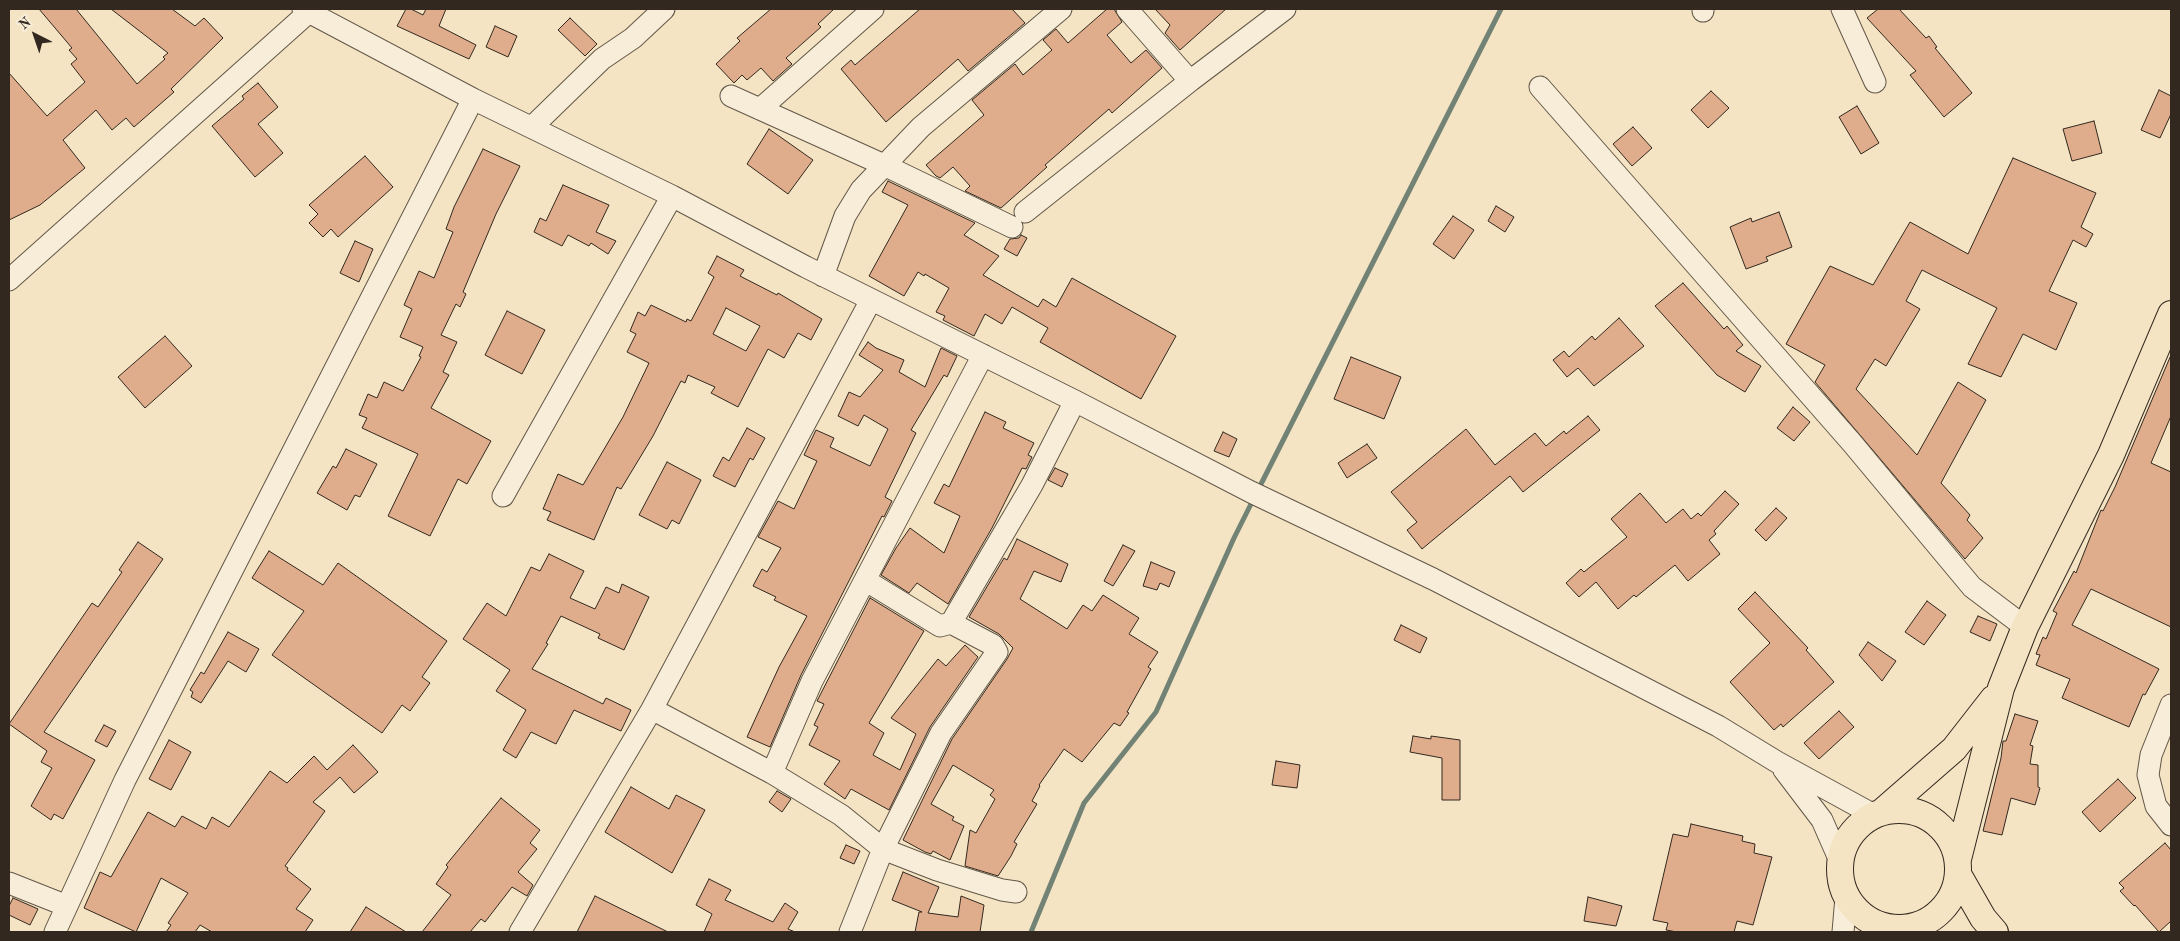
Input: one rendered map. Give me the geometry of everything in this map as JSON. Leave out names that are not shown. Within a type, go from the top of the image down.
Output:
[{"type":"main road","points":[[1909,929],[1936,916],[1952,898],[2001,688],[2025,627],[2111,455],[2171,316]]},
{"type":"main road","points":[[1942,932],[1884,927],[1862,916],[1846,897],[1840,880],[1840,861],[1846,842],[1857,826],[1878,813],[1954,749],[2001,688]]},
{"type":"main road","points":[[1878,813],[1908,810],[1932,818],[1950,835],[1959,867],[1983,918],[1995,932]]},
{"type":"street","points":[[532,127],[602,59],[633,38],[664,9]]},
{"type":"street","points":[[760,109],[874,9]]},
{"type":"street","points":[[823,276],[845,216],[861,190],[921,127],[1061,9]]},
{"type":"street","points":[[1127,9],[1190,81]]},
{"type":"street","points":[[731,96],[884,165],[1018,220],[1190,81],[1285,9]]},
{"type":"street","points":[[1842,9],[1874,82]]},
{"type":"street","points":[[9,280],[306,10],[473,99],[672,196],[823,276],[1075,401],[1252,492],[1433,579],[1718,726],[1777,762],[1878,813]]},
{"type":"street","points":[[1540,87],[1852,443],[1972,587],[2025,627]]},
{"type":"street","points":[[55,932],[124,780],[473,99]]},
{"type":"street","points":[[503,496],[672,196]]},
{"type":"street","points":[[520,932],[652,709],[871,300]]},
{"type":"street","points":[[772,773],[812,681],[983,355]]},
{"type":"street","points":[[951,623],[1032,485],[1075,401]]},
{"type":"street","points":[[850,932],[883,850],[941,733],[997,652],[993,645],[951,623],[940,626],[865,580]]},
{"type":"street","points":[[2171,705],[2151,755],[2148,775],[2156,806],[2171,825]]},
{"type":"street","points":[[652,709],[772,773],[841,815],[883,850],[937,870],[1002,890],[1016,892]]},
{"type":"street","points":[[1777,762],[1822,820],[1840,861]]},
{"type":"street","points":[[9,884],[67,906]]},
{"type":"street","points":[[1843,932],[1846,897]]},
{"type":"building","points":[[39,9],[76,9],[137,84],[165,59],[163,57],[168,53],[111,9],[172,9],[195,26],[204,18],[223,38],[171,89],[174,92],[134,127],[126,118],[112,130],[96,110],[63,140],[85,168],[40,205],[9,220],[9,73],[47,116],[85,82],[71,64],[77,59],[69,50],[72,48]]},
{"type":"building","points":[[406,9],[411,9],[423,15],[426,9],[446,9],[439,26],[476,45],[469,59],[397,26]]},
{"type":"building","points":[[771,9],[834,9],[818,24],[821,27],[786,58],[792,64],[773,81],[761,68],[747,80],[742,75],[734,83],[716,64],[740,41],[737,38]]},
{"type":"building","points":[[920,9],[1012,9],[1025,23],[968,71],[958,59],[886,122],[841,69],[851,60],[855,65]]},
{"type":"building","points":[[1107,9],[1114,9],[1122,22],[1107,35],[1131,63],[1146,50],[1162,68],[1112,113],[1109,109],[1045,165],[1047,167],[1001,208],[965,191],[970,186],[953,167],[940,178],[936,176],[926,165],[984,115],[972,100],[1015,64],[1023,75],[1052,50],[1043,40],[1056,29],[1068,43]]},
{"type":"building","points":[[1155,9],[1226,9],[1180,50],[1165,33],[1170,25]]},
{"type":"building","points":[[1878,9],[1899,9],[1926,38],[1929,36],[1937,47],[1935,48],[1972,93],[1944,117],[1910,75],[1916,71],[1867,18]]},
{"type":"building","points":[[570,18],[597,44],[585,56],[558,30]]},
{"type":"building","points":[[495,26],[517,36],[508,57],[486,47]]},
{"type":"building","points":[[258,83],[278,107],[258,124],[283,153],[255,177],[212,126],[244,99],[242,96]]},
{"type":"building","points":[[2159,90],[2171,96],[2171,114],[2160,138],[2141,130]]},
{"type":"building","points":[[1711,91],[1729,108],[1708,128],[1691,110]]},
{"type":"building","points":[[1857,106],[1879,143],[1861,154],[1839,117]]},
{"type":"building","points":[[2094,121],[2102,153],[2072,161],[2063,129]]},
{"type":"building","points":[[1633,127],[1652,148],[1632,166],[1613,144]]},
{"type":"building","points":[[769,129],[813,160],[788,194],[747,164]]},
{"type":"building","points":[[483,149],[520,166],[496,214],[463,292],[466,294],[460,307],[456,304],[441,335],[457,342],[443,372],[449,375],[431,408],[491,441],[467,484],[458,479],[430,536],[388,516],[418,454],[362,428],[367,418],[359,415],[368,394],[377,398],[384,382],[403,391],[421,357],[419,356],[423,347],[400,337],[412,309],[404,305],[419,271],[434,278],[453,232],[446,229],[454,207]]},
{"type":"building","points":[[365,156],[393,187],[338,237],[331,229],[323,237],[309,223],[318,214],[309,205]]},
{"type":"building","points":[[2013,158],[2096,193],[2081,227],[2093,234],[2086,247],[2073,240],[2049,291],[2077,303],[2056,350],[2023,334],[2001,377],[1968,364],[1997,308],[1922,270],[1906,301],[1920,309],[1886,366],[1875,359],[1856,389],[1917,455],[1958,382],[1986,400],[1941,483],[1970,515],[1967,520],[1983,538],[1965,559],[1815,382],[1825,365],[1786,344],[1830,266],[1873,285],[1910,222],[1968,254]]},
{"type":"building","points":[[888,181],[975,223],[964,235],[999,256],[983,275],[1038,307],[1043,299],[1056,307],[1072,278],[1176,336],[1141,399],[1040,342],[1048,328],[1012,307],[1002,324],[985,314],[974,336],[943,320],[945,316],[936,312],[949,288],[925,274],[924,276],[918,272],[904,296],[869,276],[908,205],[882,192]]},
{"type":"building","points":[[563,185],[609,205],[596,232],[616,241],[608,254],[591,243],[589,246],[568,235],[562,246],[534,232],[540,218],[546,221]]},
{"type":"building","points":[[1496,206],[1514,217],[1505,232],[1488,221]]},
{"type":"building","points":[[1779,212],[1792,247],[1766,257],[1768,261],[1746,269],[1730,227],[1751,218],[1752,222]]},
{"type":"building","points":[[1453,216],[1474,230],[1454,259],[1433,244]]},
{"type":"building","points":[[1021,235],[1027,238],[1017,256],[1004,249],[1010,239],[1019,238]]},
{"type":"building","points":[[355,241],[373,249],[359,282],[340,273]]},
{"type":"building","points":[[717,256],[744,270],[740,276],[777,295],[778,293],[822,319],[811,340],[798,333],[784,358],[768,349],[738,407],[711,393],[715,387],[688,375],[685,383],[681,381],[653,436],[621,489],[617,487],[594,540],[547,520],[551,512],[543,509],[558,474],[583,485],[623,417],[649,363],[627,352],[636,334],[630,331],[638,312],[645,316],[651,305],[686,322],[687,319],[691,321],[714,277],[708,273]],"holes":[[[726,308],[760,326],[746,351],[713,334]]]},
{"type":"building","points":[[1683,283],[1724,329],[1727,326],[1743,345],[1736,351],[1761,366],[1745,392],[1717,375],[1655,306]]},
{"type":"building","points":[[507,311],[545,330],[522,374],[485,355]]},
{"type":"building","points":[[1619,318],[1644,346],[1594,386],[1578,368],[1567,377],[1553,360],[1564,351],[1569,357],[1592,336],[1595,340]]},
{"type":"building","points":[[165,336],[192,366],[145,408],[118,377]]},
{"type":"building","points":[[868,342],[876,348],[904,360],[899,372],[925,387],[941,348],[957,356],[947,377],[944,375],[911,430],[916,433],[885,497],[892,501],[884,517],[882,516],[801,675],[770,747],[747,737],[779,667],[807,616],[774,600],[776,597],[753,586],[762,569],[767,572],[781,548],[758,537],[778,501],[794,509],[817,461],[804,455],[816,430],[834,438],[830,447],[870,466],[888,429],[864,415],[858,426],[838,416],[849,392],[860,397],[883,370],[859,355]]},
{"type":"building","points":[[2171,355],[2171,416],[2151,463],[2171,472],[2171,627],[2091,589],[2072,625],[2159,669],[2145,695],[2143,694],[2129,727],[2062,698],[2070,679],[2036,665],[2040,655],[2036,654],[2043,637],[2046,639],[2057,613],[2053,611],[2074,571],[2076,573],[2101,510],[2103,511],[2115,487]]},
{"type":"building","points":[[1351,357],[1401,377],[1384,419],[1334,399]]},
{"type":"building","points":[[1793,407],[1810,422],[1794,441],[1777,428]]},
{"type":"building","points":[[985,412],[1006,422],[1003,428],[1034,443],[1028,455],[1032,457],[1026,469],[1022,468],[992,528],[948,604],[917,583],[909,593],[881,575],[910,528],[944,553],[960,516],[934,503],[944,484],[949,487]]},
{"type":"building","points":[[1588,416],[1600,430],[1523,492],[1510,476],[1422,549],[1407,530],[1417,522],[1391,492],[1466,429],[1495,465],[1535,433],[1546,446],[1564,431],[1566,434]]},
{"type":"building","points":[[747,428],[765,438],[753,460],[750,458],[735,487],[713,476],[723,457],[729,461]]},
{"type":"building","points":[[1223,432],[1237,439],[1229,457],[1214,451]]},
{"type":"building","points":[[1367,444],[1377,458],[1347,478],[1338,463]]},
{"type":"building","points":[[346,449],[377,464],[360,497],[355,495],[347,510],[317,493],[333,466],[336,468]]},
{"type":"building","points":[[667,462],[701,480],[679,524],[672,520],[667,529],[639,515]]},
{"type":"building","points":[[1055,468],[1068,474],[1062,487],[1048,480]]},
{"type":"building","points":[[1725,491],[1739,504],[1714,531],[1716,534],[1709,540],[1720,554],[1688,581],[1675,565],[1618,609],[1596,582],[1579,597],[1566,583],[1581,569],[1584,572],[1627,537],[1611,519],[1640,493],[1666,523],[1683,509],[1691,519],[1698,513],[1701,516]]},
{"type":"building","points":[[1776,508],[1787,518],[1766,541],[1755,530]]},
{"type":"building","points":[[1017,539],[1068,564],[1061,582],[1034,571],[1020,599],[1067,629],[1083,605],[1092,611],[1103,595],[1139,618],[1129,634],[1158,652],[1148,667],[1151,669],[1127,712],[1129,713],[1120,726],[1114,723],[1082,762],[1064,749],[1039,785],[1032,801],[1037,804],[1014,842],[1017,844],[998,876],[965,866],[970,830],[976,833],[995,799],[990,795],[994,790],[953,765],[931,804],[954,817],[952,820],[964,826],[950,860],[933,851],[931,854],[925,852],[903,840],[952,739],[1013,648],[999,634],[969,617],[1004,558],[1007,560]]},
{"type":"building","points":[[138,542],[163,559],[44,732],[95,760],[63,819],[54,814],[51,820],[31,806],[52,768],[41,762],[47,751],[9,724],[92,603],[98,607],[122,572],[119,570]]},
{"type":"building","points":[[1123,545],[1135,551],[1113,586],[1104,581]]},
{"type":"building","points":[[269,551],[323,585],[338,563],[447,641],[422,677],[430,683],[410,711],[402,705],[382,733],[272,655],[304,611],[252,578]]},
{"type":"building","points":[[549,554],[584,571],[570,598],[595,609],[606,587],[619,593],[622,584],[649,597],[624,650],[598,638],[600,634],[561,616],[546,643],[548,644],[532,669],[603,704],[606,698],[631,710],[621,731],[574,710],[556,744],[531,732],[516,758],[503,750],[526,710],[496,691],[510,670],[463,639],[487,603],[506,616],[531,567],[540,571]]},
{"type":"building","points":[[1151,562],[1175,572],[1169,587],[1160,583],[1157,590],[1143,586]]},
{"type":"building","points":[[1755,592],[1808,648],[1806,650],[1834,682],[1783,727],[1781,724],[1774,730],[1730,682],[1770,643],[1738,609]]},
{"type":"building","points":[[870,598],[924,631],[869,723],[884,733],[873,755],[900,770],[916,734],[891,718],[938,659],[946,666],[965,645],[978,657],[930,727],[889,810],[851,789],[845,799],[824,784],[840,761],[809,745],[818,727],[814,725],[824,704],[817,701]]},
{"type":"building","points":[[1927,601],[1946,615],[1924,645],[1905,632]]},
{"type":"building","points":[[1978,616],[1997,624],[1990,641],[1970,632]]},
{"type":"building","points":[[1401,625],[1427,638],[1420,653],[1394,640]]},
{"type":"building","points":[[228,632],[259,649],[246,672],[228,661],[201,703],[191,697],[193,692],[190,690],[201,672],[204,674]]},
{"type":"building","points":[[1868,642],[1896,661],[1882,681],[1859,655]]},
{"type":"building","points":[[1839,711],[1854,727],[1819,759],[1804,743]]},
{"type":"building","points":[[2015,714],[2038,721],[2030,745],[2033,746],[2030,764],[2038,765],[2038,787],[2040,788],[2035,805],[2011,798],[2002,835],[1983,831],[2001,758],[2003,741],[2006,741]]},
{"type":"building","points":[[104,725],[116,731],[107,747],[95,741]]},
{"type":"building","points":[[1413,736],[1431,739],[1431,736],[1460,740],[1460,800],[1442,800],[1442,758],[1410,752]]},
{"type":"building","points":[[169,740],[191,752],[171,790],[149,779]]},
{"type":"building","points":[[353,745],[378,772],[354,793],[340,777],[313,802],[325,811],[285,866],[288,868],[287,870],[311,889],[296,909],[313,920],[305,932],[212,932],[200,925],[195,932],[166,932],[171,925],[168,923],[188,893],[161,878],[136,932],[84,908],[100,872],[111,877],[148,812],[175,827],[182,816],[206,829],[212,817],[229,827],[270,771],[287,783],[314,756],[327,770]]},
{"type":"building","points":[[1276,761],[1300,765],[1297,788],[1272,785]]},
{"type":"building","points":[[2118,779],[2136,798],[2100,832],[2082,812]]},
{"type":"building","points":[[631,787],[669,809],[676,795],[705,810],[672,873],[605,832]]},
{"type":"building","points":[[777,791],[791,799],[782,812],[769,802]]},
{"type":"building","points":[[501,798],[540,830],[530,843],[537,849],[518,872],[533,885],[527,896],[512,887],[485,922],[481,919],[470,932],[422,932],[451,895],[436,884],[448,867],[446,865]]},
{"type":"building","points":[[1691,824],[1743,836],[1742,841],[1755,844],[1754,853],[1772,857],[1753,925],[1737,921],[1734,932],[1677,932],[1666,930],[1668,923],[1653,920],[1673,834],[1688,837]]},
{"type":"building","points":[[2165,843],[2171,850],[2171,921],[2159,932],[2120,891],[2124,888],[2119,883]]},
{"type":"building","points":[[846,845],[860,851],[854,864],[840,858]]},
{"type":"building","points":[[903,872],[939,887],[928,913],[958,917],[961,896],[984,905],[980,932],[915,932],[919,912],[922,912],[892,900]]},
{"type":"building","points":[[709,879],[731,890],[725,900],[773,922],[785,903],[798,912],[788,929],[795,932],[704,932],[712,914],[696,905]]},
{"type":"building","points":[[595,896],[668,932],[577,932]]},
{"type":"building","points":[[1588,897],[1622,906],[1616,926],[1584,921]]},
{"type":"building","points":[[13,898],[38,909],[30,925],[9,915],[9,906]]},
{"type":"building","points":[[366,907],[406,932],[350,932]]},
{"type":"waterway","points":[[1258,490],[1501,9]]},
{"type":"waterway","points":[[1031,932],[1084,803],[1156,712],[1234,538],[1254,498]]}]
